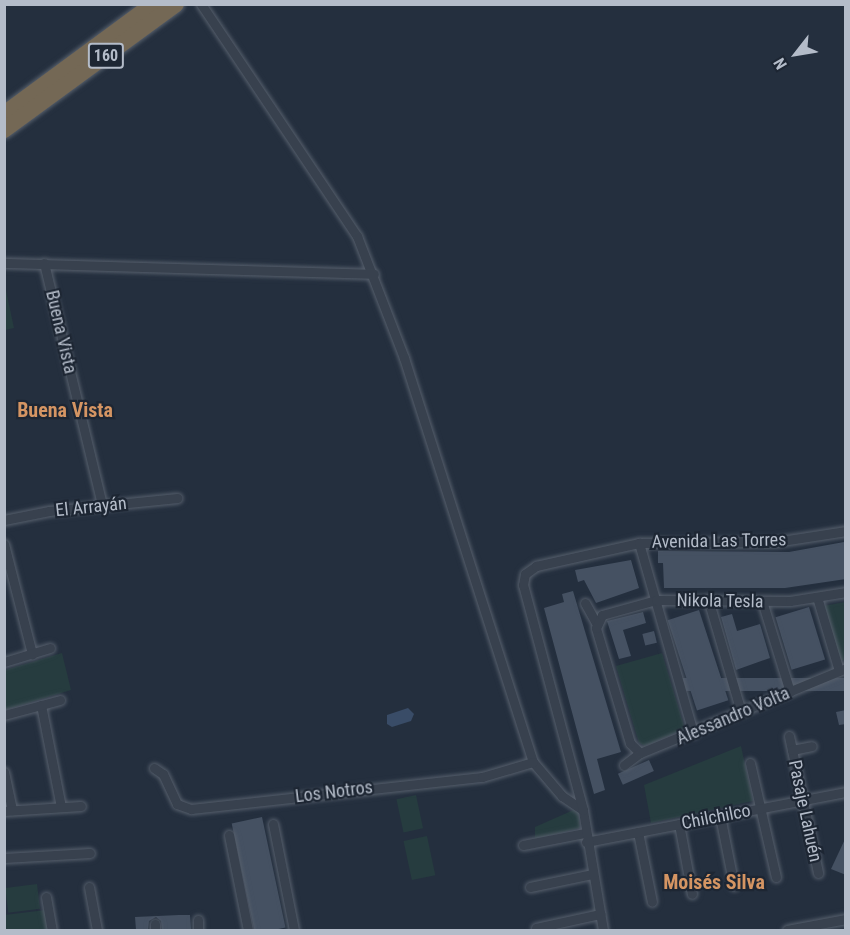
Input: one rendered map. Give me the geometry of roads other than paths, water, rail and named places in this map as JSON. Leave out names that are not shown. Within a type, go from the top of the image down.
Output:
[{"type":"highway","name":"160","points":[[4,114],[153,4]]},
{"type":"highway","name":"160","points":[[4,130],[176,4]]},
{"type":"street","points":[[201,4],[348,219],[374,274],[533,762],[562,796],[583,810],[585,837],[603,930]]},
{"type":"street","points":[[4,262],[374,274]]},
{"type":"street","name":"Buena Vista","points":[[44,263],[102,505]]},
{"type":"street","name":"El Arrayán","points":[[4,520],[102,505],[177,498]]},
{"type":"street","name":"Avenida Las Torres","points":[[583,810],[523,585],[525,574],[536,566],[639,543],[775,542],[846,531]]},
{"type":"street","points":[[639,543],[693,733]]},
{"type":"street","points":[[4,544],[32,654]]},
{"type":"street","name":"Nikola Tesla","points":[[597,621],[605,613],[656,600],[762,601],[817,597],[846,592]]},
{"type":"street","points":[[817,597],[842,670]]},
{"type":"street","points":[[708,599],[741,712]]},
{"type":"street","points":[[762,601],[790,692]]},
{"type":"street","points":[[585,603],[597,621],[630,743],[640,753]]},
{"type":"street","points":[[4,662],[50,648]]},
{"type":"street","name":"Alessandro Volta","points":[[624,765],[640,753],[842,670]]},
{"type":"street","points":[[4,716],[60,700]]},
{"type":"street","points":[[41,705],[61,807]]},
{"type":"street","name":"Pasaje Lahuén","points":[[789,736],[818,873]]},
{"type":"street","name":"Pasaje Lahuén","points":[[792,750],[812,746]]},
{"type":"street","name":"Los Notros","points":[[154,768],[163,774],[177,804],[190,808],[482,777],[533,762]]},
{"type":"street","points":[[750,763],[776,877]]},
{"type":"street","points":[[4,772],[8,811],[81,806]]},
{"type":"street","name":"Chilchilco","points":[[523,845],[638,832],[846,792]]},
{"type":"street","points":[[720,816],[734,886]]},
{"type":"street","points":[[273,824],[294,930]]},
{"type":"street","points":[[679,824],[692,894]]},
{"type":"street","points":[[638,832],[652,902]]},
{"type":"street","points":[[229,835],[248,930]]},
{"type":"street","points":[[4,858],[90,853]]},
{"type":"street","points":[[530,887],[592,874]]},
{"type":"street","points":[[89,887],[97,930]]},
{"type":"street","points":[[46,897],[52,930]]},
{"type":"street","points":[[536,928],[600,914]]},
{"type":"street","points":[[787,930],[846,919]]},
{"type":"water","points":[[408,708],[414,714],[411,721],[392,727],[387,724],[387,715]]},
{"type":"district","name":"Buena Vista","points":[[65,410]]},
{"type":"district","name":"Moisés Silva","points":[[714,882]]}]
